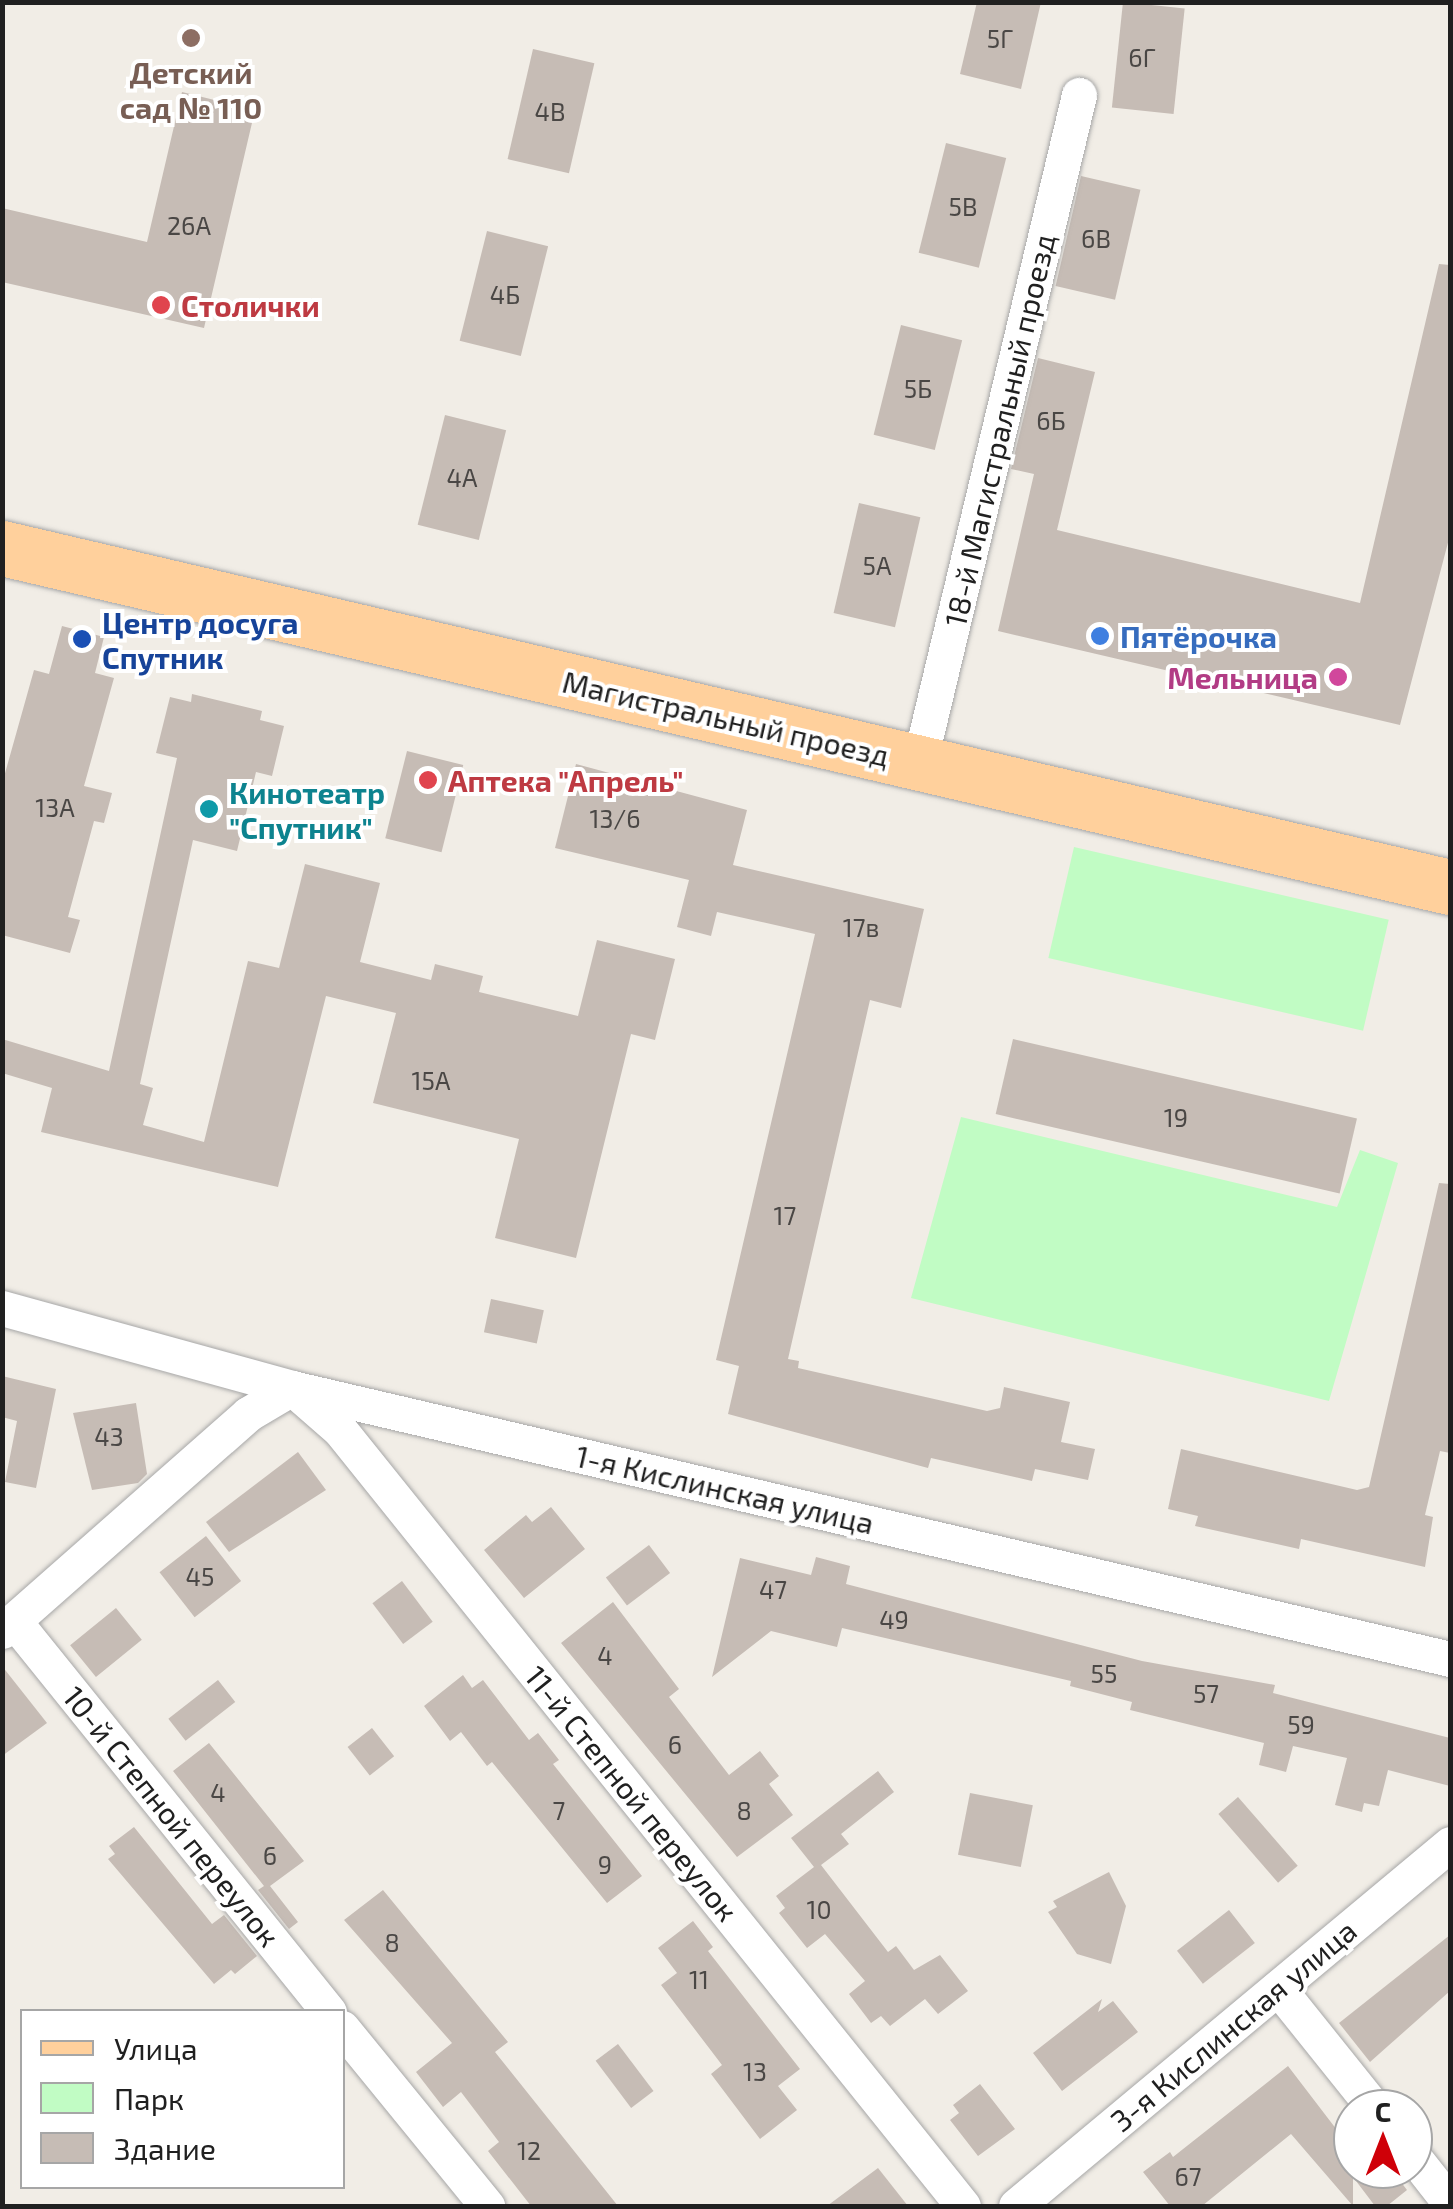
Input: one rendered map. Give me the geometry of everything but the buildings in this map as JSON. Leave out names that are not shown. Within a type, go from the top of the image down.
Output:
[{"type":"main road","name":"Магистральный проезд","points":[[2,548],[1450,887]]},
{"type":"street","name":"18-й Магистральный проезд","points":[[919,764],[1079,95]]},
{"type":"street","name":"1-я Кислинская улица","points":[[2,1308],[292,1388],[1450,1659]]},
{"type":"street","points":[[8,1626],[248,1414],[292,1388]]},
{"type":"street","name":"11-й Степной переулок","points":[[292,1388],[340,1430],[963,2206]]},
{"type":"street","name":"10-й Степной переулок","points":[[8,1626],[327,2009]]},
{"type":"street","name":"3-я Кислинская улица","points":[[1016,2206],[1450,1844]]},
{"type":"street","points":[[1278,1988],[1359,2089]]},
{"type":"street","points":[[345,2032],[487,2206]]},
{"type":"street","points":[[1433,2181],[1450,2203]]},
{"type":"green space","points":[[1074,847],[1389,920],[1363,1031],[1048,958]]},
{"type":"green space","points":[[961,1117],[1337,1207],[1360,1150],[1398,1163],[1329,1401],[911,1298]]},
{"type":"place","name":"Детский сад № 110","points":[[191,38]]},
{"type":"place","name":"Столички","points":[[161,305]]},
{"type":"place","name":"Пятёрочка","points":[[1100,636]]},
{"type":"place","name":"Центр досуга Спутник","points":[[82,639]]},
{"type":"place","name":"Мельница","points":[[1338,677]]},
{"type":"place","name":"Аптека \"Апрель\"","points":[[428,780]]},
{"type":"place","name":"Кинотеатр \"Спутник\"","points":[[209,809]]}]
